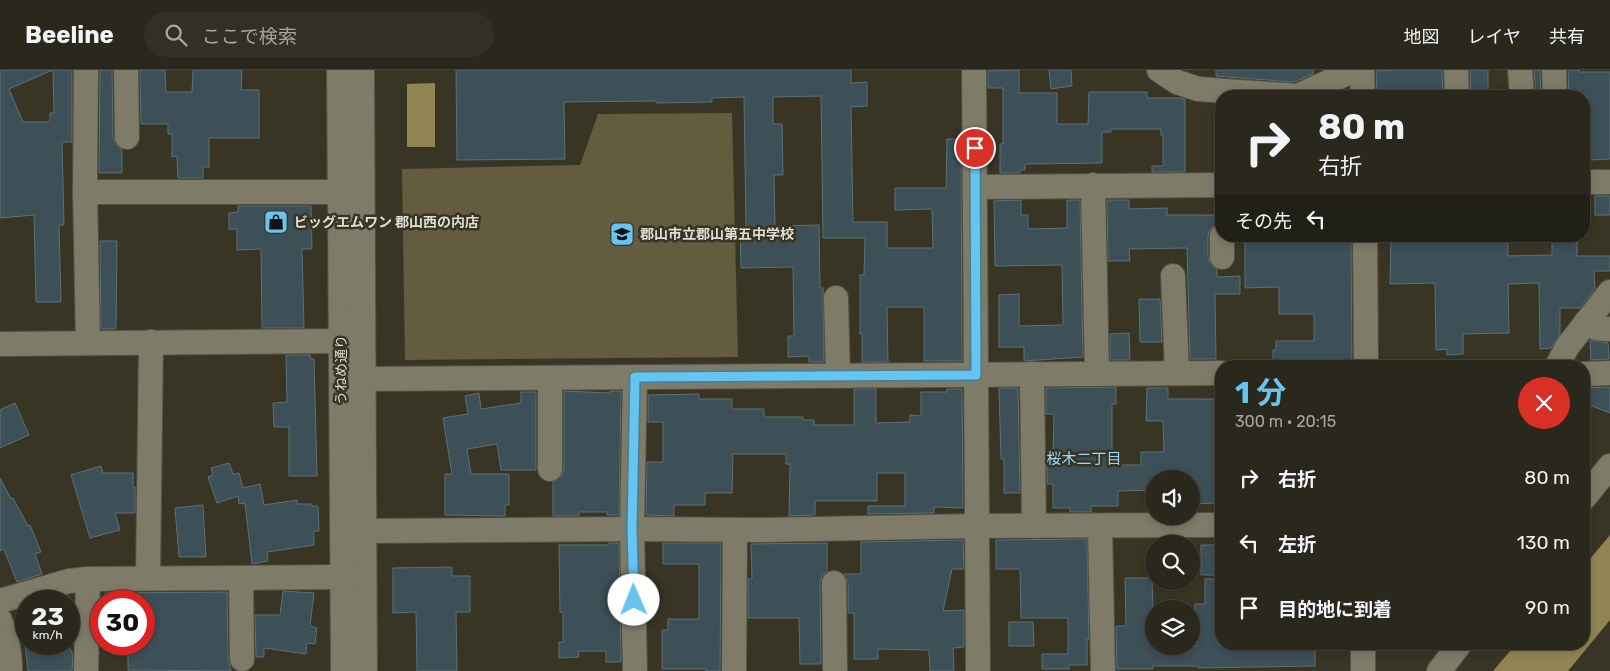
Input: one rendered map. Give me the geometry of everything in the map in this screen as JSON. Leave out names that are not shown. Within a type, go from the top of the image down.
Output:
[{"type":"street","points":[[86,70],[85,192],[88,342]]},
{"type":"street","points":[[126,70],[127,137]]},
{"type":"street","name":"うねめ通り","points":[[338,70],[343,671]]},
{"type":"street","name":"うねめ通り","points":[[362,70],[365,671]]},
{"type":"street","points":[[974,70],[978,671]]},
{"type":"street","points":[[1159,70],[1177,82],[1198,89],[1215,90]]},
{"type":"street","points":[[1311,90],[1354,70]]},
{"type":"street","points":[[1362,70],[1363,90]]},
{"type":"street","points":[[1456,70],[1456,90]]},
{"type":"street","points":[[1520,70],[1522,90]]},
{"type":"street","points":[[1554,70],[1555,90]]},
{"type":"street","points":[[1590,182],[1610,182]]},
{"type":"street","points":[[975,187],[1215,184]]},
{"type":"street","points":[[1093,185],[1097,373]]},
{"type":"street","points":[[85,192],[340,192]]},
{"type":"street","points":[[1365,242],[1366,360]]},
{"type":"street","points":[[1173,276],[1177,373]]},
{"type":"street","points":[[1560,360],[1567,347],[1610,292]]},
{"type":"street","points":[[836,298],[838,376]]},
{"type":"street","points":[[1586,322],[1599,329],[1610,329]]},
{"type":"street","points":[[0,344],[340,341]]},
{"type":"street","points":[[148,578],[151,342]]},
{"type":"street","points":[[363,379],[1215,373]]},
{"type":"street","points":[[1590,374],[1610,373]]},
{"type":"street","points":[[1032,374],[1034,526]]},
{"type":"street","points":[[635,377],[632,529],[635,671]]},
{"type":"street","points":[[550,378],[550,469]]},
{"type":"street","points":[[1590,491],[1610,466]]},
{"type":"street","points":[[363,531],[735,530],[976,526],[1215,525]]},
{"type":"street","points":[[1100,526],[1103,671]]},
{"type":"street","points":[[734,671],[735,530]]},
{"type":"street","points":[[0,601],[69,581],[88,579],[342,577]]},
{"type":"street","points":[[241,578],[242,659]]},
{"type":"street","points":[[86,671],[88,579]]},
{"type":"street","points":[[834,583],[835,671]]},
{"type":"street","points":[[0,620],[8,645],[10,671]]},
{"type":"street","points":[[1363,650],[1363,671]]},
{"type":"street","points":[[1439,671],[1455,650]]},
{"type":"shaded area","points":[[435,83],[435,147],[407,147],[407,84]]},
{"type":"shaded area","points":[[732,113],[738,357],[405,360],[402,169],[580,165],[598,114]]},
{"type":"shaded area","points":[[1610,535],[1610,620],[1590,644],[1590,559]]},
{"type":"shaded area","points":[[1511,650],[1585,650],[1568,671],[1493,671]]},
{"type":"building","points":[[0,70],[53,70],[72,70],[72,142],[62,142],[64,225],[59,225],[61,302],[36,302],[34,215],[0,218]],"holes":[[[53,70],[54,113],[50,113],[50,120],[47,122],[23,122],[9,89]]]},
{"type":"building","points":[[100,70],[112,70],[113,137],[116,144],[122,150],[122,173],[99,173]]},
{"type":"building","points":[[140,70],[165,70],[166,92],[192,92],[193,70],[242,70],[241,90],[259,90],[259,138],[209,138],[209,167],[203,167],[203,178],[178,178],[177,156],[172,157],[172,134],[168,134],[168,124],[141,124]]},
{"type":"building","points":[[456,70],[851,70],[851,83],[867,82],[867,106],[851,107],[853,222],[887,222],[887,248],[933,248],[932,209],[895,210],[895,188],[946,188],[947,139],[961,139],[962,361],[924,361],[924,307],[887,307],[888,362],[862,362],[860,275],[864,275],[865,238],[823,238],[821,96],[773,97],[773,124],[782,124],[783,175],[774,175],[775,226],[819,225],[820,288],[823,288],[824,362],[809,362],[809,356],[788,357],[788,336],[794,336],[793,267],[741,268],[740,227],[746,227],[744,97],[712,98],[712,102],[564,102],[565,159],[457,160]]},
{"type":"building","points":[[1019,70],[1019,93],[1057,93],[1057,124],[1088,124],[1089,92],[1147,92],[1147,98],[1185,99],[1185,172],[1152,172],[1152,166],[1163,166],[1163,135],[1161,135],[1161,129],[1111,129],[1111,132],[1102,132],[1102,163],[1025,164],[1025,170],[1020,170],[1020,173],[1000,173],[1000,144],[1003,144],[1003,88],[988,88],[988,71]]},
{"type":"building","points":[[1049,70],[1071,70],[1072,86],[1051,89]]},
{"type":"building","points":[[1216,70],[1313,70],[1313,74],[1292,82],[1216,76]]},
{"type":"building","points":[[1442,70],[1443,90],[1377,90],[1376,71]]},
{"type":"building","points":[[1470,70],[1488,70],[1488,90],[1471,90]]},
{"type":"building","points":[[1534,70],[1540,70],[1541,90],[1536,90]]},
{"type":"building","points":[[1568,70],[1610,72],[1610,159],[1590,160],[1590,90],[1569,90]]},
{"type":"building","points":[[1595,196],[1610,196],[1610,215],[1595,215]]},
{"type":"building","points":[[1021,200],[1021,215],[1028,215],[1028,229],[1067,228],[1067,200],[1080,200],[1083,357],[1024,361],[1024,347],[999,347],[999,295],[1019,294],[1019,326],[1063,325],[1062,265],[995,266],[994,201]]},
{"type":"building","points":[[1107,200],[1129,200],[1129,209],[1167,208],[1167,215],[1215,215],[1215,225],[1210,229],[1208,236],[1208,257],[1210,263],[1217,270],[1217,277],[1240,276],[1240,294],[1215,294],[1216,359],[1190,359],[1187,248],[1129,249],[1130,261],[1108,261]]},
{"type":"building","points":[[238,206],[311,206],[312,249],[302,249],[304,328],[262,328],[261,249],[237,250],[237,229],[229,229],[229,213],[238,212]]},
{"type":"building","points":[[100,241],[117,241],[116,329],[101,329]]},
{"type":"building","points":[[1245,242],[1351,242],[1352,360],[1273,360],[1273,350],[1276,350],[1276,341],[1314,341],[1314,314],[1279,314],[1279,287],[1245,288]]},
{"type":"building","points":[[1391,242],[1508,242],[1508,256],[1552,255],[1552,242],[1577,242],[1577,256],[1610,256],[1610,271],[1594,271],[1595,289],[1580,308],[1560,308],[1560,334],[1551,348],[1540,349],[1539,283],[1508,284],[1509,333],[1463,334],[1463,354],[1447,355],[1447,349],[1436,350],[1435,283],[1390,284]]},
{"type":"building","points":[[1139,299],[1160,299],[1162,342],[1140,342]]},
{"type":"building","points":[[1129,333],[1130,360],[1110,360],[1110,334]]},
{"type":"building","points":[[1590,340],[1608,343],[1609,359],[1591,360]]},
{"type":"building","points":[[286,355],[310,355],[311,359],[314,359],[317,476],[289,476],[289,427],[274,427],[273,403],[287,402]]},
{"type":"building","points":[[1116,387],[1116,404],[1112,404],[1112,465],[1141,465],[1141,452],[1164,452],[1163,421],[1146,421],[1147,388],[1168,388],[1168,399],[1215,399],[1215,503],[1200,504],[1200,470],[1145,470],[1145,490],[1118,491],[1118,506],[1091,506],[1091,512],[1070,512],[1070,508],[1053,508],[1053,484],[1047,484],[1047,463],[1052,463],[1053,457],[1054,414],[1046,414],[1046,388]]},
{"type":"building","points":[[1610,387],[1610,413],[1590,405],[1590,388]]},
{"type":"building","points":[[999,388],[1018,388],[1020,493],[1004,493],[1004,459],[1001,459]]},
{"type":"building","points":[[854,389],[876,389],[876,423],[910,422],[910,415],[921,416],[921,392],[947,392],[947,389],[962,389],[963,508],[934,507],[934,513],[868,514],[868,506],[905,506],[905,473],[877,473],[877,501],[815,501],[815,515],[789,516],[790,464],[786,464],[786,454],[733,454],[732,493],[705,493],[705,505],[674,505],[674,516],[646,515],[647,462],[663,462],[663,422],[648,422],[648,395],[699,394],[699,399],[732,399],[732,409],[764,409],[764,417],[803,417],[803,420],[814,420],[814,425],[854,425]]},
{"type":"building","points":[[564,391],[610,393],[610,391],[621,391],[619,515],[607,515],[607,512],[579,512],[579,516],[553,516],[553,482],[562,476],[564,469]]},
{"type":"building","points":[[521,392],[536,392],[536,470],[501,470],[497,444],[467,449],[471,474],[509,474],[509,505],[505,505],[505,516],[445,515],[445,474],[452,474],[443,418],[468,414],[465,396],[479,393],[481,409],[521,403]]},
{"type":"building","points":[[15,403],[29,435],[0,448],[0,410]]},
{"type":"building","points":[[229,463],[233,474],[239,473],[243,488],[260,484],[264,505],[297,500],[297,504],[318,506],[319,531],[314,531],[314,545],[267,552],[268,561],[252,564],[245,503],[239,504],[238,496],[217,503],[208,477],[213,475],[211,468]]},
{"type":"building","points":[[101,466],[103,473],[133,473],[135,513],[115,513],[120,530],[90,538],[71,475]]},
{"type":"building","points":[[0,478],[28,526],[30,525],[41,552],[35,554],[42,574],[17,582],[4,549],[0,551]]},
{"type":"building","points":[[203,505],[206,557],[179,557],[175,508]]},
{"type":"building","points":[[1087,539],[1089,639],[1087,639],[1087,665],[1069,665],[1069,669],[1042,669],[1042,654],[1068,654],[1068,618],[1021,618],[1020,569],[996,569],[996,540]]},
{"type":"building","points":[[963,540],[964,569],[952,569],[943,611],[964,610],[964,647],[953,648],[954,671],[930,671],[929,650],[878,649],[878,659],[854,659],[854,613],[848,613],[848,583],[844,574],[861,574],[861,542]]},
{"type":"building","points":[[608,543],[619,543],[621,662],[606,662],[606,651],[578,651],[579,657],[559,658],[559,642],[563,642],[563,613],[560,612],[559,545],[608,545]]},
{"type":"building","points":[[663,543],[721,543],[720,671],[706,671],[706,669],[662,669],[662,630],[668,630],[668,619],[699,619],[699,564],[663,564]]},
{"type":"building","points":[[827,543],[827,571],[822,576],[820,583],[821,664],[800,664],[799,618],[748,618],[748,579],[752,579],[751,544]]},
{"type":"building","points":[[1201,545],[1215,545],[1215,575],[1201,575]]},
{"type":"building","points":[[452,567],[452,576],[470,576],[470,612],[456,612],[457,671],[417,671],[416,612],[393,613],[393,568]]},
{"type":"building","points":[[1125,578],[1145,578],[1145,590],[1152,590],[1153,600],[1145,600],[1145,655],[1200,655],[1200,604],[1205,604],[1205,579],[1215,579],[1215,650],[1315,650],[1315,666],[1198,668],[1198,666],[1153,666],[1153,669],[1117,669],[1116,626],[1126,626]]},
{"type":"building","points":[[283,591],[314,593],[310,626],[317,628],[315,644],[307,643],[306,654],[264,648],[264,657],[256,657],[255,615],[280,615]]},
{"type":"building","points":[[227,592],[228,659],[231,671],[128,670],[128,655],[155,655],[155,593]]},
{"type":"building","points":[[1009,622],[1033,622],[1034,646],[1009,646]]},
{"type":"building","points":[[26,655],[73,655],[72,671],[28,671]]},
{"type":"place","name":"ビッグエムワン 郡山西の内店","points":[[276,222]]},
{"type":"place","name":"郡山市立郡山第五中学校","points":[[622,234]]},
{"type":"district","name":"桜木二丁目","points":[[1084,459]]},
{"type":"route","points":[[634,600],[632,529],[635,377],[976,375],[975,148]]}]
